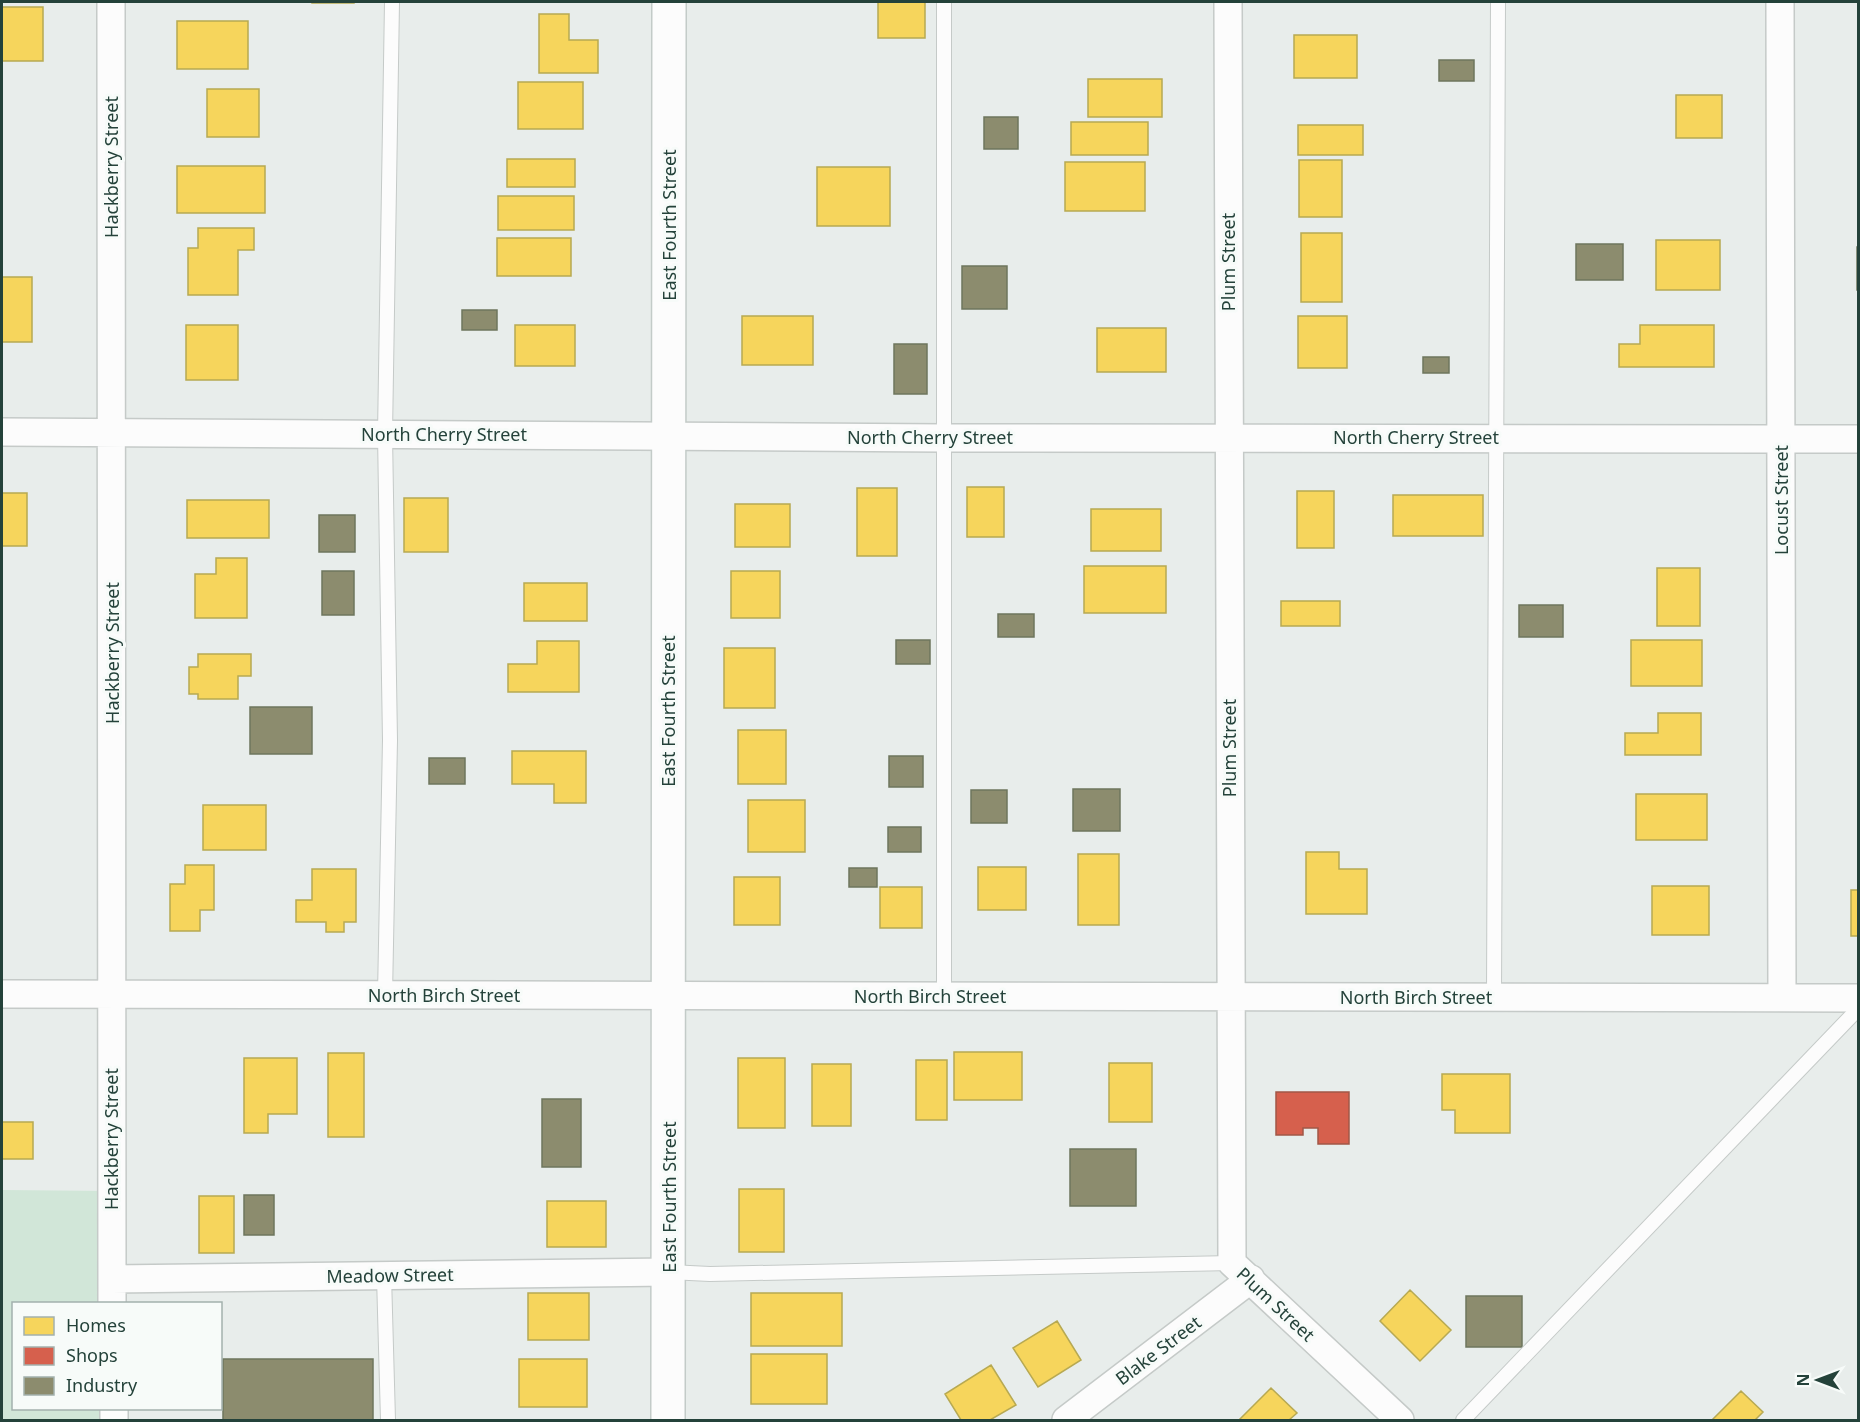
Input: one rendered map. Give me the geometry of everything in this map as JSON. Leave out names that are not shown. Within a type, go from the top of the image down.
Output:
[{"type":"main road","name":"East Fourth Street","points":[[668,1420],[669,2]]},
{"type":"street","name":"Hackberry Street","points":[[111,2],[112,1291]]},
{"type":"street","name":"Plum Street","points":[[1228,2],[1229,997],[1242,1271],[1400,1420]]},
{"type":"street","name":"Locust Street","points":[[1780,2],[1782,998]]},
{"type":"street","name":"North Cherry Street","points":[[2,432],[944,438],[1858,439]]},
{"type":"street","name":"North Birch Street","points":[[2,994],[1782,998],[1856,1002]]},
{"type":"street","name":"Blake Street","points":[[1065,1420],[1242,1271]]},
{"type":"street","name":"Meadow Street","points":[[112,1291],[384,1276],[669,1272]]},
{"type":"lane","points":[[385,995],[390,740],[385,434],[392,2]]},
{"type":"lane","points":[[944,2],[944,996]]},
{"type":"lane","points":[[1494,997],[1498,2]]},
{"type":"lane","points":[[1463,1420],[1856,1002]]},
{"type":"lane","points":[[669,1272],[722,1274],[1242,1271]]},
{"type":"lane","points":[[384,1276],[388,1420]]},
{"type":"green space","points":[[2,1190],[111,1191],[112,1302],[12,1302],[12,1410],[114,1410],[114,1420],[2,1420]]},
{"type":"building: Homes","points":[[354,2],[354,3],[312,3]]},
{"type":"building: Homes","points":[[878,2],[925,2],[925,38],[878,38]]},
{"type":"building: Homes","points":[[2,7],[43,7],[43,61],[2,61]]},
{"type":"building: Homes","points":[[539,14],[569,14],[569,40],[598,40],[598,73],[539,73]]},
{"type":"building: Homes","points":[[177,21],[248,21],[248,69],[177,69]]},
{"type":"building: Homes","points":[[1294,35],[1357,35],[1357,78],[1294,78]]},
{"type":"building: Homes","points":[[1088,79],[1162,79],[1162,117],[1088,117]]},
{"type":"building: Homes","points":[[518,82],[583,82],[583,129],[518,129]]},
{"type":"building: Homes","points":[[207,89],[259,89],[259,137],[207,137]]},
{"type":"building: Homes","points":[[1676,95],[1722,95],[1722,138],[1676,138]]},
{"type":"building: Homes","points":[[1071,122],[1148,122],[1148,155],[1071,155]]},
{"type":"building: Homes","points":[[1298,125],[1363,125],[1363,155],[1298,155]]},
{"type":"building: Homes","points":[[507,159],[575,159],[575,187],[507,187]]},
{"type":"building: Homes","points":[[1299,160],[1342,160],[1342,217],[1299,217]]},
{"type":"building: Homes","points":[[1065,162],[1145,162],[1145,211],[1065,211]]},
{"type":"building: Homes","points":[[177,166],[265,166],[265,213],[177,213]]},
{"type":"building: Homes","points":[[817,167],[890,167],[890,226],[817,226]]},
{"type":"building: Homes","points":[[498,196],[574,196],[574,230],[498,230]]},
{"type":"building: Homes","points":[[198,228],[254,228],[254,250],[238,250],[238,295],[188,295],[188,248],[198,248]]},
{"type":"building: Homes","points":[[1301,233],[1342,233],[1342,302],[1301,302]]},
{"type":"building: Homes","points":[[497,238],[571,238],[571,276],[497,276]]},
{"type":"building: Homes","points":[[1656,240],[1720,240],[1720,290],[1656,290]]},
{"type":"building: Homes","points":[[2,277],[32,277],[32,342],[2,342]]},
{"type":"building: Homes","points":[[742,316],[813,316],[813,365],[742,365]]},
{"type":"building: Homes","points":[[1298,316],[1347,316],[1347,368],[1298,368]]},
{"type":"building: Homes","points":[[186,325],[238,325],[238,380],[186,380]]},
{"type":"building: Homes","points":[[515,325],[575,325],[575,366],[515,366]]},
{"type":"building: Homes","points":[[1640,325],[1714,325],[1714,367],[1619,367],[1619,344],[1640,344]]},
{"type":"building: Homes","points":[[1097,328],[1166,328],[1166,372],[1097,372]]},
{"type":"building: Homes","points":[[967,487],[1004,487],[1004,537],[967,537]]},
{"type":"building: Homes","points":[[857,488],[897,488],[897,556],[857,556]]},
{"type":"building: Homes","points":[[1297,491],[1334,491],[1334,548],[1297,548]]},
{"type":"building: Homes","points":[[2,493],[27,493],[27,546],[2,546]]},
{"type":"building: Homes","points":[[1393,495],[1483,495],[1483,536],[1393,536]]},
{"type":"building: Homes","points":[[404,498],[448,498],[448,552],[404,552]]},
{"type":"building: Homes","points":[[187,500],[269,500],[269,538],[187,538]]},
{"type":"building: Homes","points":[[735,504],[790,504],[790,547],[735,547]]},
{"type":"building: Homes","points":[[1091,509],[1161,509],[1161,551],[1091,551]]},
{"type":"building: Homes","points":[[216,558],[247,558],[247,618],[195,618],[195,574],[216,574]]},
{"type":"building: Homes","points":[[1084,566],[1166,566],[1166,613],[1084,613]]},
{"type":"building: Homes","points":[[1657,568],[1700,568],[1700,626],[1657,626]]},
{"type":"building: Homes","points":[[731,571],[780,571],[780,618],[731,618]]},
{"type":"building: Homes","points":[[524,583],[587,583],[587,621],[524,621]]},
{"type":"building: Homes","points":[[1281,601],[1340,601],[1340,626],[1281,626]]},
{"type":"building: Homes","points":[[1631,640],[1702,640],[1702,686],[1631,686]]},
{"type":"building: Homes","points":[[537,641],[579,641],[579,692],[508,692],[508,664],[537,664]]},
{"type":"building: Homes","points":[[724,648],[775,648],[775,708],[724,708]]},
{"type":"building: Homes","points":[[198,654],[251,654],[251,676],[238,676],[238,699],[198,699],[198,694],[189,694],[189,667],[198,667]]},
{"type":"building: Homes","points":[[1658,713],[1701,713],[1701,755],[1625,755],[1625,733],[1658,733]]},
{"type":"building: Homes","points":[[738,730],[786,730],[786,784],[738,784]]},
{"type":"building: Homes","points":[[512,751],[586,751],[586,803],[554,803],[554,784],[512,784]]},
{"type":"building: Homes","points":[[1636,794],[1707,794],[1707,840],[1636,840]]},
{"type":"building: Homes","points":[[748,800],[805,800],[805,852],[748,852]]},
{"type":"building: Homes","points":[[203,805],[266,805],[266,850],[203,850]]},
{"type":"building: Homes","points":[[1306,852],[1339,852],[1339,869],[1367,869],[1367,914],[1306,914]]},
{"type":"building: Homes","points":[[1078,854],[1119,854],[1119,925],[1078,925]]},
{"type":"building: Homes","points":[[185,865],[214,865],[214,910],[200,910],[200,931],[170,931],[170,884],[185,884]]},
{"type":"building: Homes","points":[[978,867],[1026,867],[1026,910],[978,910]]},
{"type":"building: Homes","points":[[312,869],[356,869],[356,922],[344,922],[344,932],[326,932],[326,922],[296,922],[296,900],[312,900]]},
{"type":"building: Homes","points":[[734,877],[780,877],[780,925],[734,925]]},
{"type":"building: Homes","points":[[1652,886],[1709,886],[1709,935],[1652,935]]},
{"type":"building: Homes","points":[[880,887],[922,887],[922,928],[880,928]]},
{"type":"building: Homes","points":[[1851,890],[1858,890],[1858,936],[1851,936]]},
{"type":"building: Homes","points":[[954,1052],[1022,1052],[1022,1100],[954,1100]]},
{"type":"building: Homes","points":[[328,1053],[364,1053],[364,1137],[328,1137]]},
{"type":"building: Homes","points":[[244,1058],[297,1058],[297,1114],[268,1114],[268,1133],[244,1133]]},
{"type":"building: Homes","points":[[738,1058],[785,1058],[785,1128],[738,1128]]},
{"type":"building: Homes","points":[[916,1060],[947,1060],[947,1120],[916,1120]]},
{"type":"building: Homes","points":[[1109,1063],[1152,1063],[1152,1122],[1109,1122]]},
{"type":"building: Homes","points":[[812,1064],[851,1064],[851,1126],[812,1126]]},
{"type":"building: Homes","points":[[1442,1074],[1510,1074],[1510,1133],[1455,1133],[1455,1110],[1442,1110]]},
{"type":"building: Homes","points":[[2,1122],[33,1122],[33,1159],[2,1159]]},
{"type":"building: Homes","points":[[739,1189],[784,1189],[784,1252],[739,1252]]},
{"type":"building: Homes","points":[[199,1196],[234,1196],[234,1253],[199,1253]]},
{"type":"building: Homes","points":[[547,1201],[606,1201],[606,1247],[547,1247]]},
{"type":"building: Homes","points":[[1410,1290],[1451,1330],[1420,1361],[1380,1321]]},
{"type":"building: Homes","points":[[528,1293],[589,1293],[589,1340],[528,1340]]},
{"type":"building: Homes","points":[[751,1293],[842,1293],[842,1346],[751,1346]]},
{"type":"building: Homes","points":[[1057,1321],[1081,1360],[1038,1387],[1013,1348]]},
{"type":"building: Homes","points":[[751,1354],[827,1354],[827,1404],[751,1404]]},
{"type":"building: Homes","points":[[519,1359],[587,1359],[587,1407],[519,1407]]},
{"type":"building: Homes","points":[[991,1365],[1016,1405],[990,1420],[961,1420],[945,1394]]},
{"type":"building: Homes","points":[[1271,1388],[1297,1413],[1289,1420],[1239,1420]]},
{"type":"building: Homes","points":[[1741,1391],[1763,1412],[1755,1420],[1712,1420]]},
{"type":"building: Shops","points":[[1276,1092],[1349,1092],[1349,1144],[1318,1144],[1318,1128],[1303,1128],[1303,1135],[1276,1135]]},
{"type":"building: Industry","points":[[1439,60],[1474,60],[1474,81],[1439,81]]},
{"type":"building: Industry","points":[[984,117],[1018,117],[1018,149],[984,149]]},
{"type":"building: Industry","points":[[1576,244],[1623,244],[1623,280],[1576,280]]},
{"type":"building: Industry","points":[[1858,247],[1858,290],[1857,290]]},
{"type":"building: Industry","points":[[962,266],[1007,266],[1007,309],[962,309]]},
{"type":"building: Industry","points":[[462,310],[497,310],[497,330],[462,330]]},
{"type":"building: Industry","points":[[894,344],[927,344],[927,394],[894,394]]},
{"type":"building: Industry","points":[[1423,357],[1449,357],[1449,373],[1423,373]]},
{"type":"building: Industry","points":[[319,515],[355,515],[355,552],[319,552]]},
{"type":"building: Industry","points":[[322,571],[354,571],[354,615],[322,615]]},
{"type":"building: Industry","points":[[1519,605],[1563,605],[1563,637],[1519,637]]},
{"type":"building: Industry","points":[[998,614],[1034,614],[1034,637],[998,637]]},
{"type":"building: Industry","points":[[896,640],[930,640],[930,664],[896,664]]},
{"type":"building: Industry","points":[[250,707],[312,707],[312,754],[250,754]]},
{"type":"building: Industry","points":[[889,756],[923,756],[923,787],[889,787]]},
{"type":"building: Industry","points":[[429,758],[465,758],[465,784],[429,784]]},
{"type":"building: Industry","points":[[1073,789],[1120,789],[1120,831],[1073,831]]},
{"type":"building: Industry","points":[[971,790],[1007,790],[1007,823],[971,823]]},
{"type":"building: Industry","points":[[888,827],[921,827],[921,852],[888,852]]},
{"type":"building: Industry","points":[[849,868],[877,868],[877,887],[849,887]]},
{"type":"building: Industry","points":[[542,1099],[581,1099],[581,1167],[542,1167]]},
{"type":"building: Industry","points":[[1070,1149],[1136,1149],[1136,1206],[1070,1206]]},
{"type":"building: Industry","points":[[244,1195],[274,1195],[274,1235],[244,1235]]},
{"type":"building: Industry","points":[[1466,1296],[1522,1296],[1522,1347],[1466,1347]]},
{"type":"building: Industry","points":[[223,1359],[373,1359],[373,1420],[223,1420]]}]
